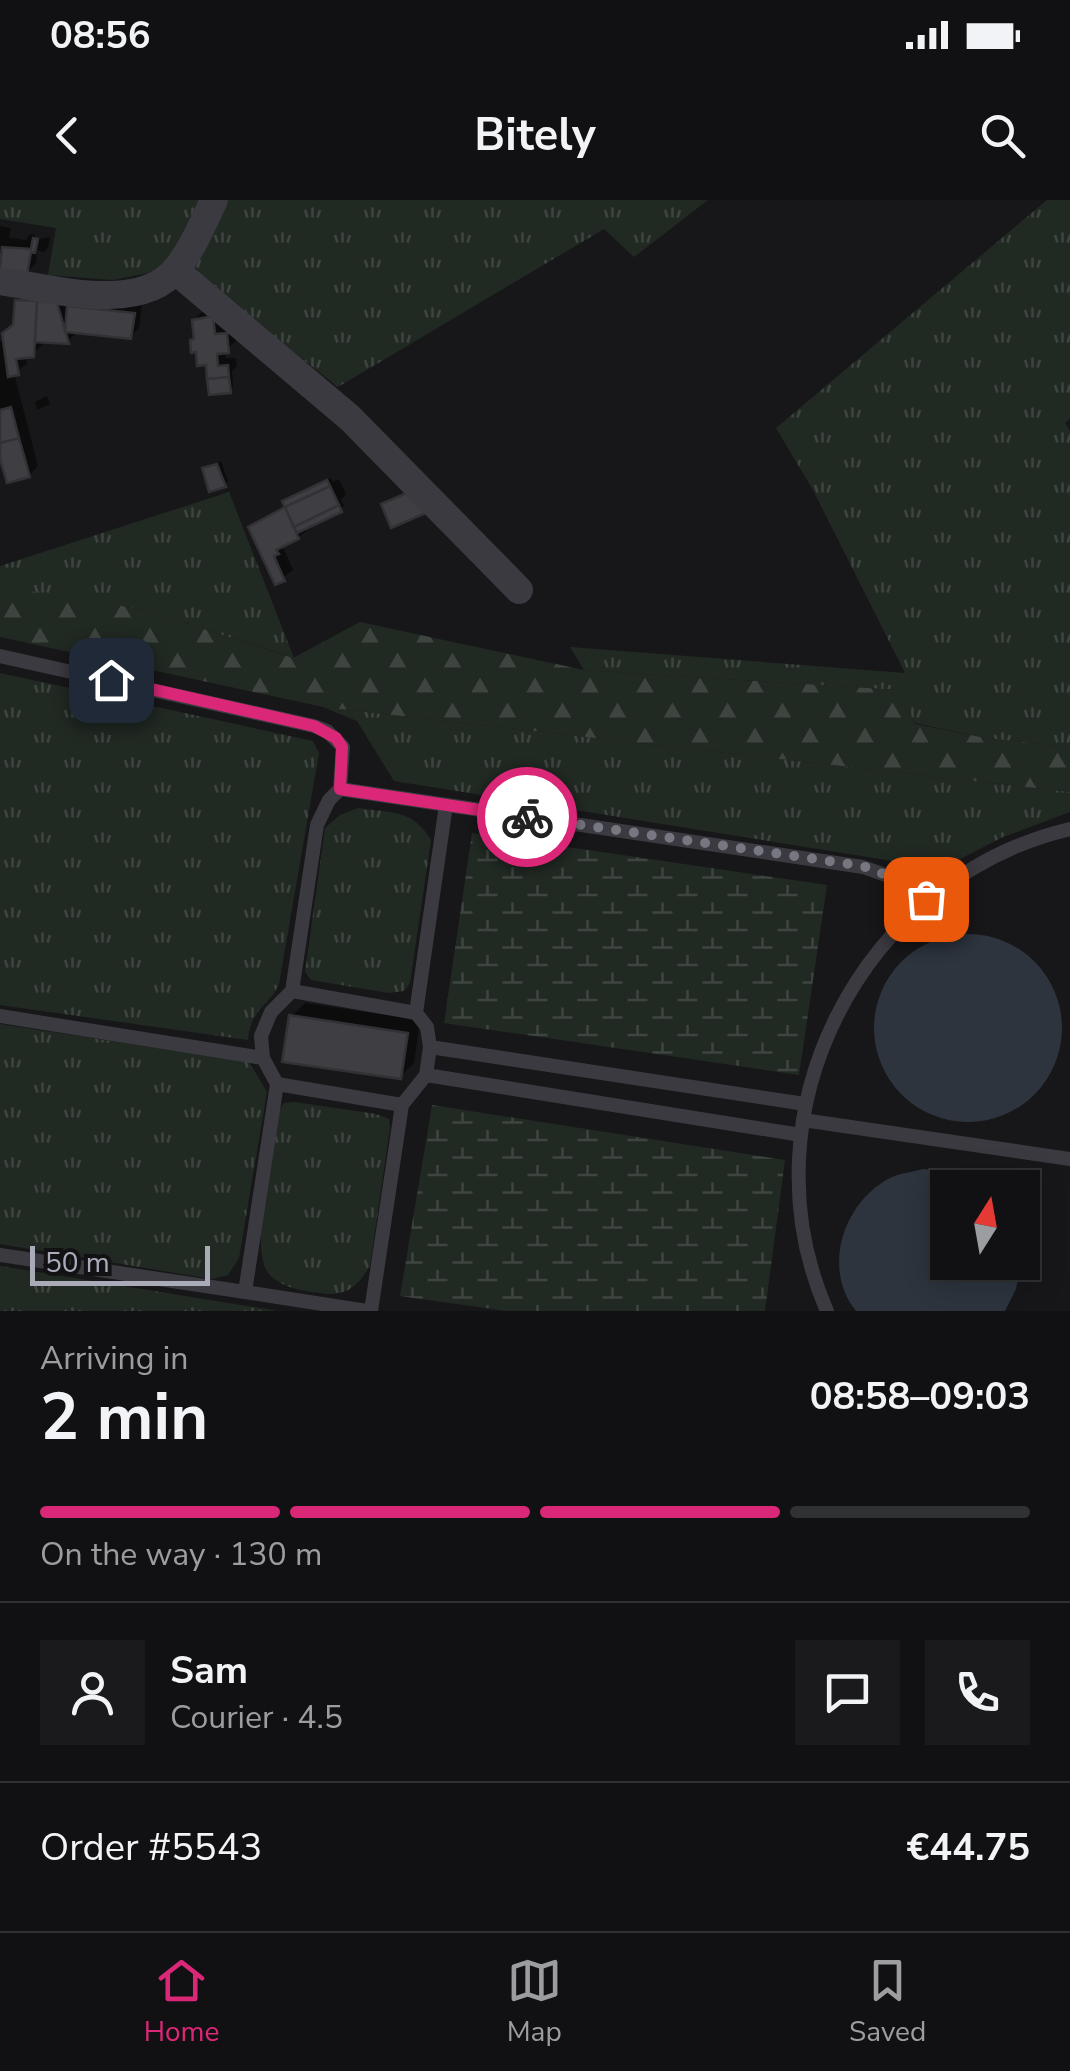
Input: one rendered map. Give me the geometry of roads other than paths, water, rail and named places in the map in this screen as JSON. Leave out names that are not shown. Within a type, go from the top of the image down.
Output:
[{"type":"street","points":[[0,281],[116,296],[152,288],[176,270],[214,200]]},
{"type":"street","points":[[176,270],[350,418],[520,590]]},
{"type":"lane","points":[[0,656],[314,726],[336,738],[342,747],[340,789],[329,800],[317,825],[292,991],[271,1012],[262,1036],[262,1058],[277,1084],[245,1292]]},
{"type":"lane","points":[[340,789],[863,866],[891,877],[926,899]]},
{"type":"lane","points":[[416,1013],[446,805]]},
{"type":"lane","points":[[827,1311],[814,1278],[802,1222],[802,1128],[822,1046],[848,991],[884,942],[926,899],[981,862],[1041,836],[1070,829]]},
{"type":"lane","points":[[0,1255],[369,1311],[402,1106],[426,1075],[430,1047],[427,1027],[416,1013],[292,991]]},
{"type":"lane","points":[[0,1016],[262,1058]]},
{"type":"lane","points":[[430,1047],[805,1104]]},
{"type":"lane","points":[[426,1075],[802,1128],[1070,1159]]},
{"type":"lane","points":[[277,1084],[402,1106]]}]
